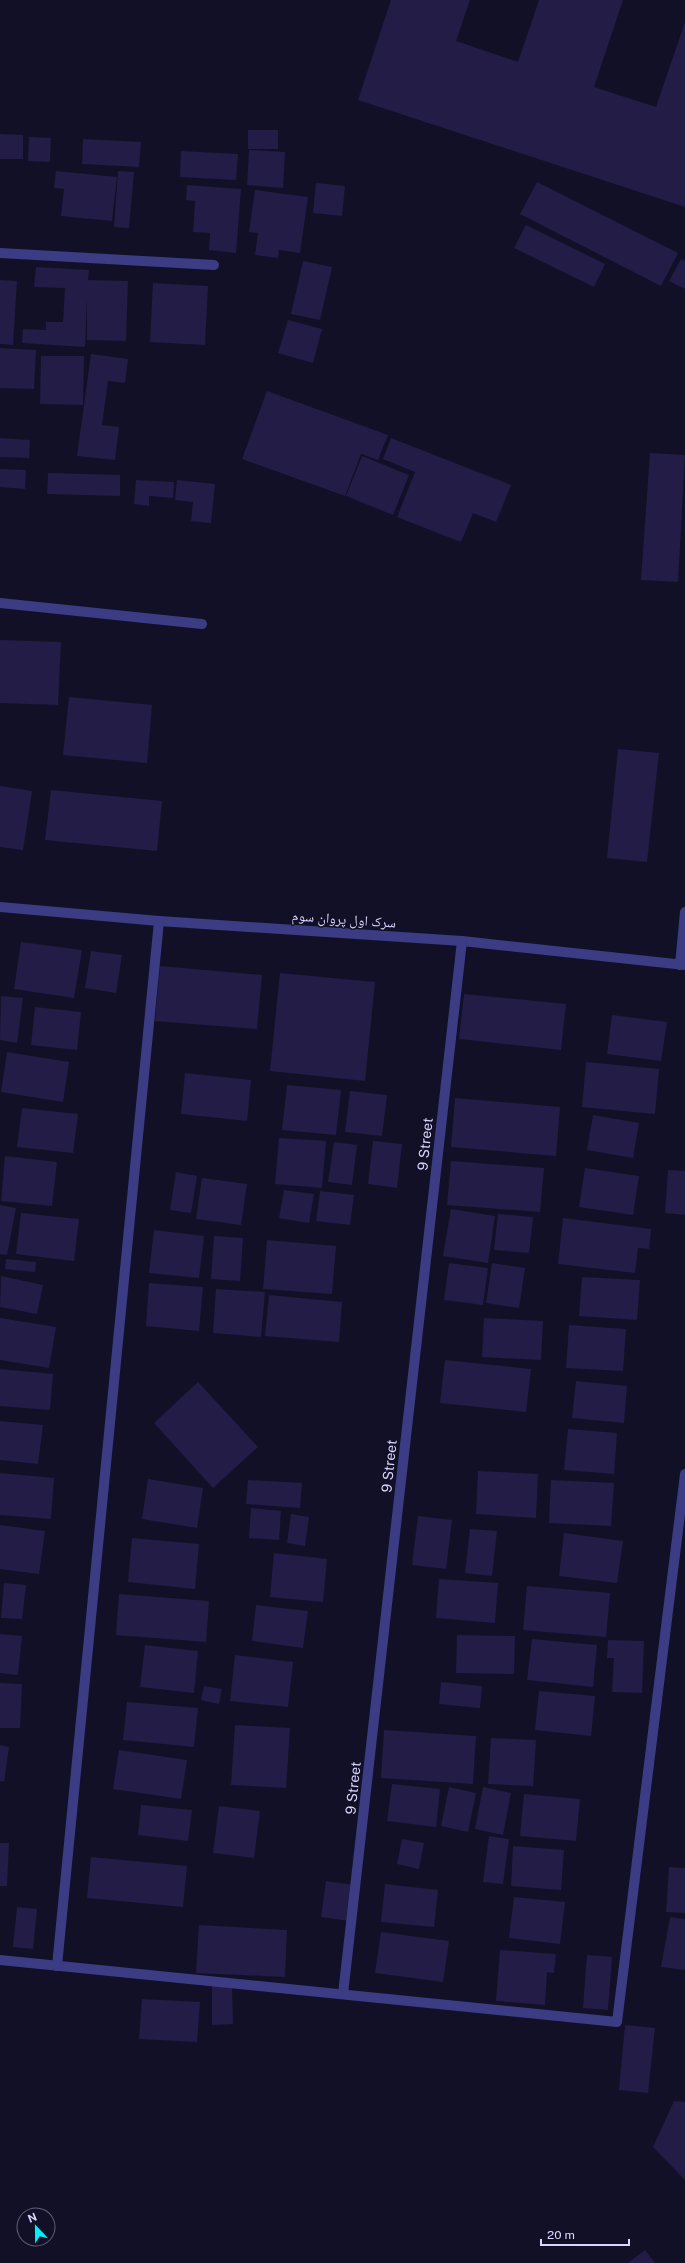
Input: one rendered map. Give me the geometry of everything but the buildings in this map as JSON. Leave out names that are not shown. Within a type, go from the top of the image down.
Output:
[{"type":"street","points":[[0,253],[214,265]]},
{"type":"street","points":[[0,602],[202,624]]},
{"type":"street","name":"سرک اول پروان سوم","points":[[0,907],[159,921],[462,941],[683,965]]},
{"type":"street","points":[[683,965],[685,912]]},
{"type":"street","points":[[57,1966],[159,921]]},
{"type":"street","name":"9 Street","points":[[344,1994],[462,941]]},
{"type":"street","points":[[0,1960],[617,2022],[685,1474]]}]
